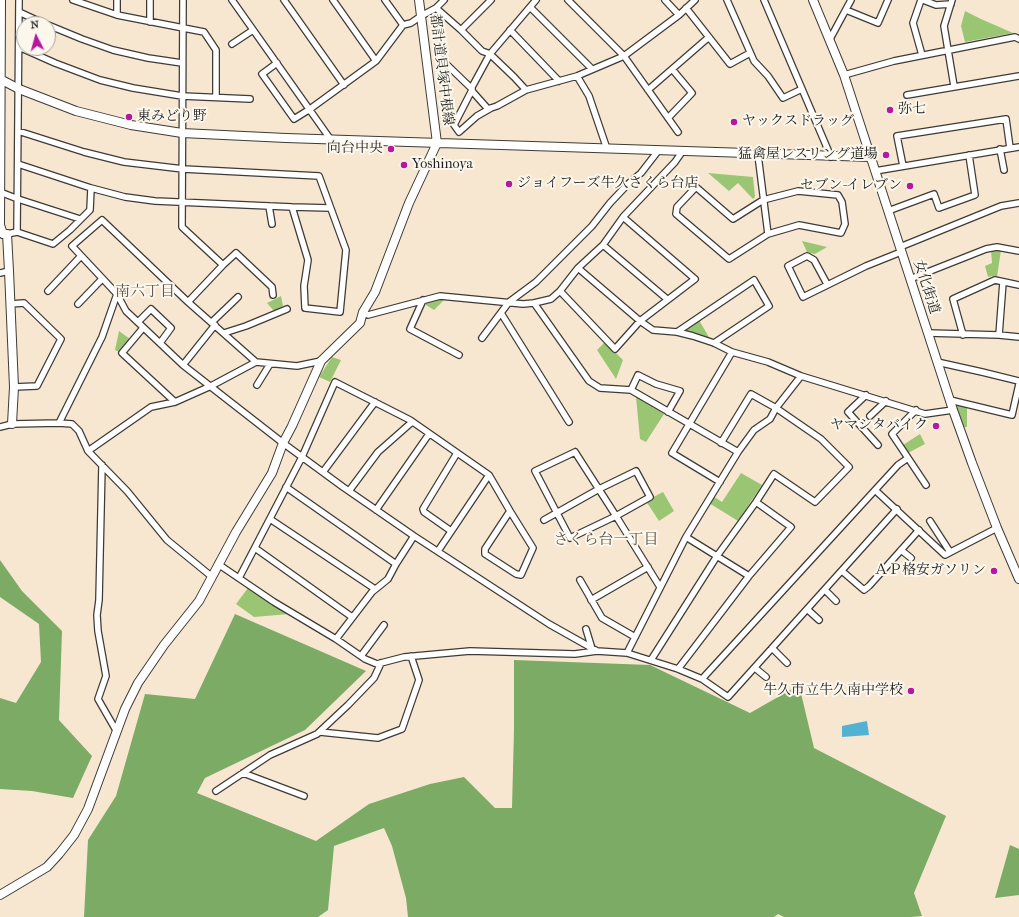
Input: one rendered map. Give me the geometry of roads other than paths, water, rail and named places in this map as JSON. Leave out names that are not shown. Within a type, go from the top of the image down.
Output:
[{"type":"street","points":[[1,0],[0,225],[10,271],[14,387],[12,424]]},
{"type":"street","points":[[19,0],[19,16]]},
{"type":"street","points":[[73,0],[84,2],[117,15],[204,32],[216,50],[216,97]]},
{"type":"street","points":[[117,0],[117,15]]},
{"type":"street","points":[[150,0],[150,22]]},
{"type":"street","points":[[183,0],[182,228],[222,265]]},
{"type":"street","points":[[232,0],[331,140]]},
{"type":"street","points":[[284,0],[344,85]]},
{"type":"street","points":[[333,0],[376,61]]},
{"type":"street","points":[[385,0],[403,25]]},
{"type":"street","name":"都計道貝塚中根線","points":[[418,0],[437,143]]},
{"type":"street","points":[[277,63],[262,74],[294,119],[376,61],[403,25],[411,23],[436,8],[444,0]]},
{"type":"street","points":[[461,30],[491,0]]},
{"type":"street","points":[[536,0],[490,54],[454,125],[459,132],[477,116],[526,90],[577,76],[624,56],[679,15],[695,0]]},
{"type":"street","points":[[568,0],[624,56],[678,132]]},
{"type":"street","points":[[665,0],[679,15]]},
{"type":"street","points":[[727,0],[754,61],[768,76],[783,98],[802,89]]},
{"type":"street","points":[[764,0],[831,157]]},
{"type":"street","name":"女化街道","points":[[813,0],[844,75],[953,410],[997,528],[1019,579]]},
{"type":"street","points":[[830,39],[851,0]]},
{"type":"street","points":[[846,10],[878,23],[888,0]]},
{"type":"street","points":[[922,55],[913,23],[922,0],[936,5],[951,2],[944,26],[954,86]]},
{"type":"street","points":[[530,7],[592,69]]},
{"type":"street","points":[[436,8],[482,51],[490,54],[526,90]]},
{"type":"street","points":[[686,8],[730,64],[750,53]]},
{"type":"street","points":[[19,12],[28,16]]},
{"type":"street","points":[[56,29],[113,50],[148,58],[182,63]]},
{"type":"street","points":[[232,44],[254,30]]},
{"type":"street","points":[[510,30],[559,81]]},
{"type":"street","points":[[648,90],[709,37]]},
{"type":"street","points":[[844,75],[922,55],[1015,37],[1019,39]]},
{"type":"street","points":[[17,232],[19,56]]},
{"type":"street","points":[[39,56],[100,80],[133,88],[182,96],[250,98]]},
{"type":"street","points":[[440,58],[471,89],[487,108],[491,108]]},
{"type":"street","points":[[668,118],[692,93],[672,69]]},
{"type":"street","points":[[577,76],[589,96],[607,149]]},
{"type":"street","points":[[907,95],[1019,76]]},
{"type":"street","points":[[0,79],[49,101],[102,118],[131,125],[182,133],[331,140],[758,155],[870,157]]},
{"type":"street","points":[[903,166],[897,136],[1006,118],[1010,148]]},
{"type":"street","points":[[18,131],[84,152],[124,162],[183,169],[319,176],[346,250],[340,312],[305,308],[304,286],[308,260],[292,207]]},
{"type":"street","points":[[0,895],[47,867],[74,835],[88,809],[126,709],[138,683],[164,645],[199,601],[211,576],[272,473],[283,443],[321,361],[360,323],[363,312],[375,292],[409,203],[437,143]]},
{"type":"street","points":[[875,171],[1019,147]]},
{"type":"street","points":[[1000,149],[1004,170]]},
{"type":"street","points":[[482,338],[509,302],[536,282],[592,226],[610,203],[641,173],[658,151]]},
{"type":"street","points":[[363,312],[368,315],[440,296],[534,303],[551,299],[560,291],[578,268],[603,245],[623,217],[675,162],[682,152]]},
{"type":"street","points":[[758,155],[768,234]]},
{"type":"street","points":[[888,211],[934,194],[939,208],[975,195],[969,155]]},
{"type":"street","points":[[18,164],[91,188],[125,197],[182,203],[330,208]]},
{"type":"street","points":[[696,187],[733,219],[763,200],[798,191],[838,195],[842,202],[845,224],[841,233],[799,225],[768,234],[729,260],[676,214],[677,207],[696,187]]},
{"type":"street","points":[[3,234],[17,232],[53,244],[90,210],[91,188]]},
{"type":"street","points":[[0,192],[80,219]]},
{"type":"street","points":[[828,284],[814,260],[807,256],[788,266],[803,297],[900,249],[1002,206],[1019,203]]},
{"type":"street","points":[[269,206],[272,224]]},
{"type":"street","points":[[560,291],[615,349],[640,321],[695,279],[623,217]]},
{"type":"street","points":[[321,361],[297,366],[256,362],[188,302],[102,220],[72,246],[117,294],[126,311],[160,344],[183,365],[283,443],[414,536],[549,624],[595,650]]},
{"type":"street","points":[[603,245],[667,299]]},
{"type":"street","points":[[910,279],[986,249],[997,247],[1019,251]]},
{"type":"street","points":[[188,302],[222,265],[236,253],[272,286],[273,296]]},
{"type":"street","points":[[48,291],[81,256]]},
{"type":"street","points":[[578,268],[640,321],[653,330],[677,332],[714,343],[732,352],[768,362],[801,376],[925,414],[953,410]]},
{"type":"street","points":[[0,273],[10,271]]},
{"type":"street","points":[[78,304],[102,279]]},
{"type":"street","points":[[677,332],[754,280],[769,306],[714,343]]},
{"type":"street","points":[[963,335],[953,299],[995,280],[1019,285]]},
{"type":"street","points":[[999,335],[1003,282]]},
{"type":"street","points":[[60,423],[102,337],[117,294]]},
{"type":"street","points":[[183,365],[214,324],[238,297]]},
{"type":"street","points":[[423,300],[410,328],[459,355]]},
{"type":"street","points":[[10,304],[24,303],[61,339],[37,386],[14,387]]},
{"type":"street","points":[[534,303],[589,381],[600,388],[631,390],[738,452]]},
{"type":"street","points":[[224,333],[246,326],[287,309]]},
{"type":"street","points":[[138,322],[151,310],[171,328],[160,344]]},
{"type":"street","points":[[501,313],[569,422]]},
{"type":"street","points":[[143,328],[122,353],[174,402]]},
{"type":"street","points":[[928,333],[1019,337]]},
{"type":"street","points":[[720,482],[672,453],[732,352]]},
{"type":"street","points":[[88,451],[151,407],[174,402],[211,386],[256,362]]},
{"type":"street","points":[[937,362],[982,372],[1019,383],[1016,412],[1012,414],[950,400]]},
{"type":"street","points":[[257,385],[270,364]]},
{"type":"street","points":[[631,390],[638,375],[656,384],[680,392],[668,412]]},
{"type":"street","points":[[627,653],[686,537],[738,452],[754,430],[770,419],[776,408],[801,376]]},
{"type":"street","points":[[239,578],[302,457],[335,382],[412,422],[489,475],[533,548],[520,575],[516,574],[485,554],[485,549],[510,511]]},
{"type":"street","points":[[651,660],[717,556],[756,502],[774,474],[815,502],[849,467],[821,439],[776,408],[751,394],[721,443]]},
{"type":"street","points":[[866,395],[848,412],[878,445]]},
{"type":"street","points":[[870,416],[886,401]]},
{"type":"street","points":[[323,472],[375,402]]},
{"type":"street","points":[[916,410],[892,434],[926,485]]},
{"type":"street","points":[[349,491],[378,452],[412,422]]},
{"type":"street","points":[[0,427],[12,424],[72,424],[79,431],[88,451],[127,490],[167,540],[211,576]]},
{"type":"street","points":[[376,510],[429,434]]},
{"type":"street","points":[[544,520],[557,512],[599,489],[636,471],[650,497],[616,516],[570,538],[557,512],[535,471],[574,452],[599,489],[616,516],[648,567],[660,587]]},
{"type":"street","points":[[451,531],[424,512],[423,509],[457,453]]},
{"type":"street","points":[[702,680],[898,465],[908,458]]},
{"type":"street","points":[[102,465],[99,600],[97,615],[98,631],[106,676],[98,699],[117,732]]},
{"type":"street","points":[[438,551],[489,475]]},
{"type":"street","points":[[286,487],[396,564]]},
{"type":"street","points":[[875,490],[945,555],[997,528]]},
{"type":"street","points":[[678,669],[749,576],[791,527],[756,502]]},
{"type":"street","points":[[218,564],[274,602],[336,639],[361,656],[377,664],[411,656],[470,651],[575,654],[595,650],[627,653],[678,669],[702,680],[728,697],[897,509]]},
{"type":"street","points":[[270,518],[375,589]]},
{"type":"street","points":[[930,521],[950,552]]},
{"type":"street","points":[[842,571],[864,590],[919,530]]},
{"type":"street","points":[[336,639],[375,589],[388,579],[414,536]]},
{"type":"street","points":[[686,537],[749,576]]},
{"type":"street","points":[[255,548],[352,617]]},
{"type":"street","points":[[901,550],[911,558]]},
{"type":"street","points":[[591,600],[648,567]]},
{"type":"street","points":[[580,580],[602,618],[635,637]]},
{"type":"street","points":[[825,590],[836,601]]},
{"type":"street","points":[[807,610],[819,620]]},
{"type":"street","points":[[361,656],[384,625]]},
{"type":"street","points":[[586,629],[595,650]]},
{"type":"street","points":[[772,648],[787,663]]},
{"type":"street","points":[[320,732],[378,738],[402,729],[419,680],[411,656]]},
{"type":"street","points":[[216,791],[270,755],[320,732],[348,706],[374,678],[381,663]]},
{"type":"street","points":[[755,668],[766,677]]},
{"type":"street","points":[[243,773],[304,796]]},
{"type":"water","points":[[867,721],[869,735],[842,737],[842,726]]},
{"type":"place","name":"弥七","points":[[890,110]]},
{"type":"place","name":"東みどり野","points":[[129,117]]},
{"type":"place","name":"ヤックスドラッグ","points":[[734,122]]},
{"type":"place","name":"向台中央","points":[[391,149]]},
{"type":"place","name":"猛禽屋レスリング道場","points":[[886,155]]},
{"type":"place","name":"Yoshinoya","points":[[404,165]]},
{"type":"place","name":"ジョイフーズ牛久さくら台店","points":[[509,184]]},
{"type":"place","name":"セブン-イレブン","points":[[910,186]]},
{"type":"place","name":"ヤマシタバイク","points":[[936,426]]},
{"type":"place","name":"ＡＰ格安ガソリン","points":[[994,571]]},
{"type":"place","name":"牛久市立牛久南中学校","points":[[911,691]]},
{"type":"district","name":"南六丁目","points":[[145,292]]},
{"type":"district","name":"さくら台一丁目","points":[[606,540]]}]
